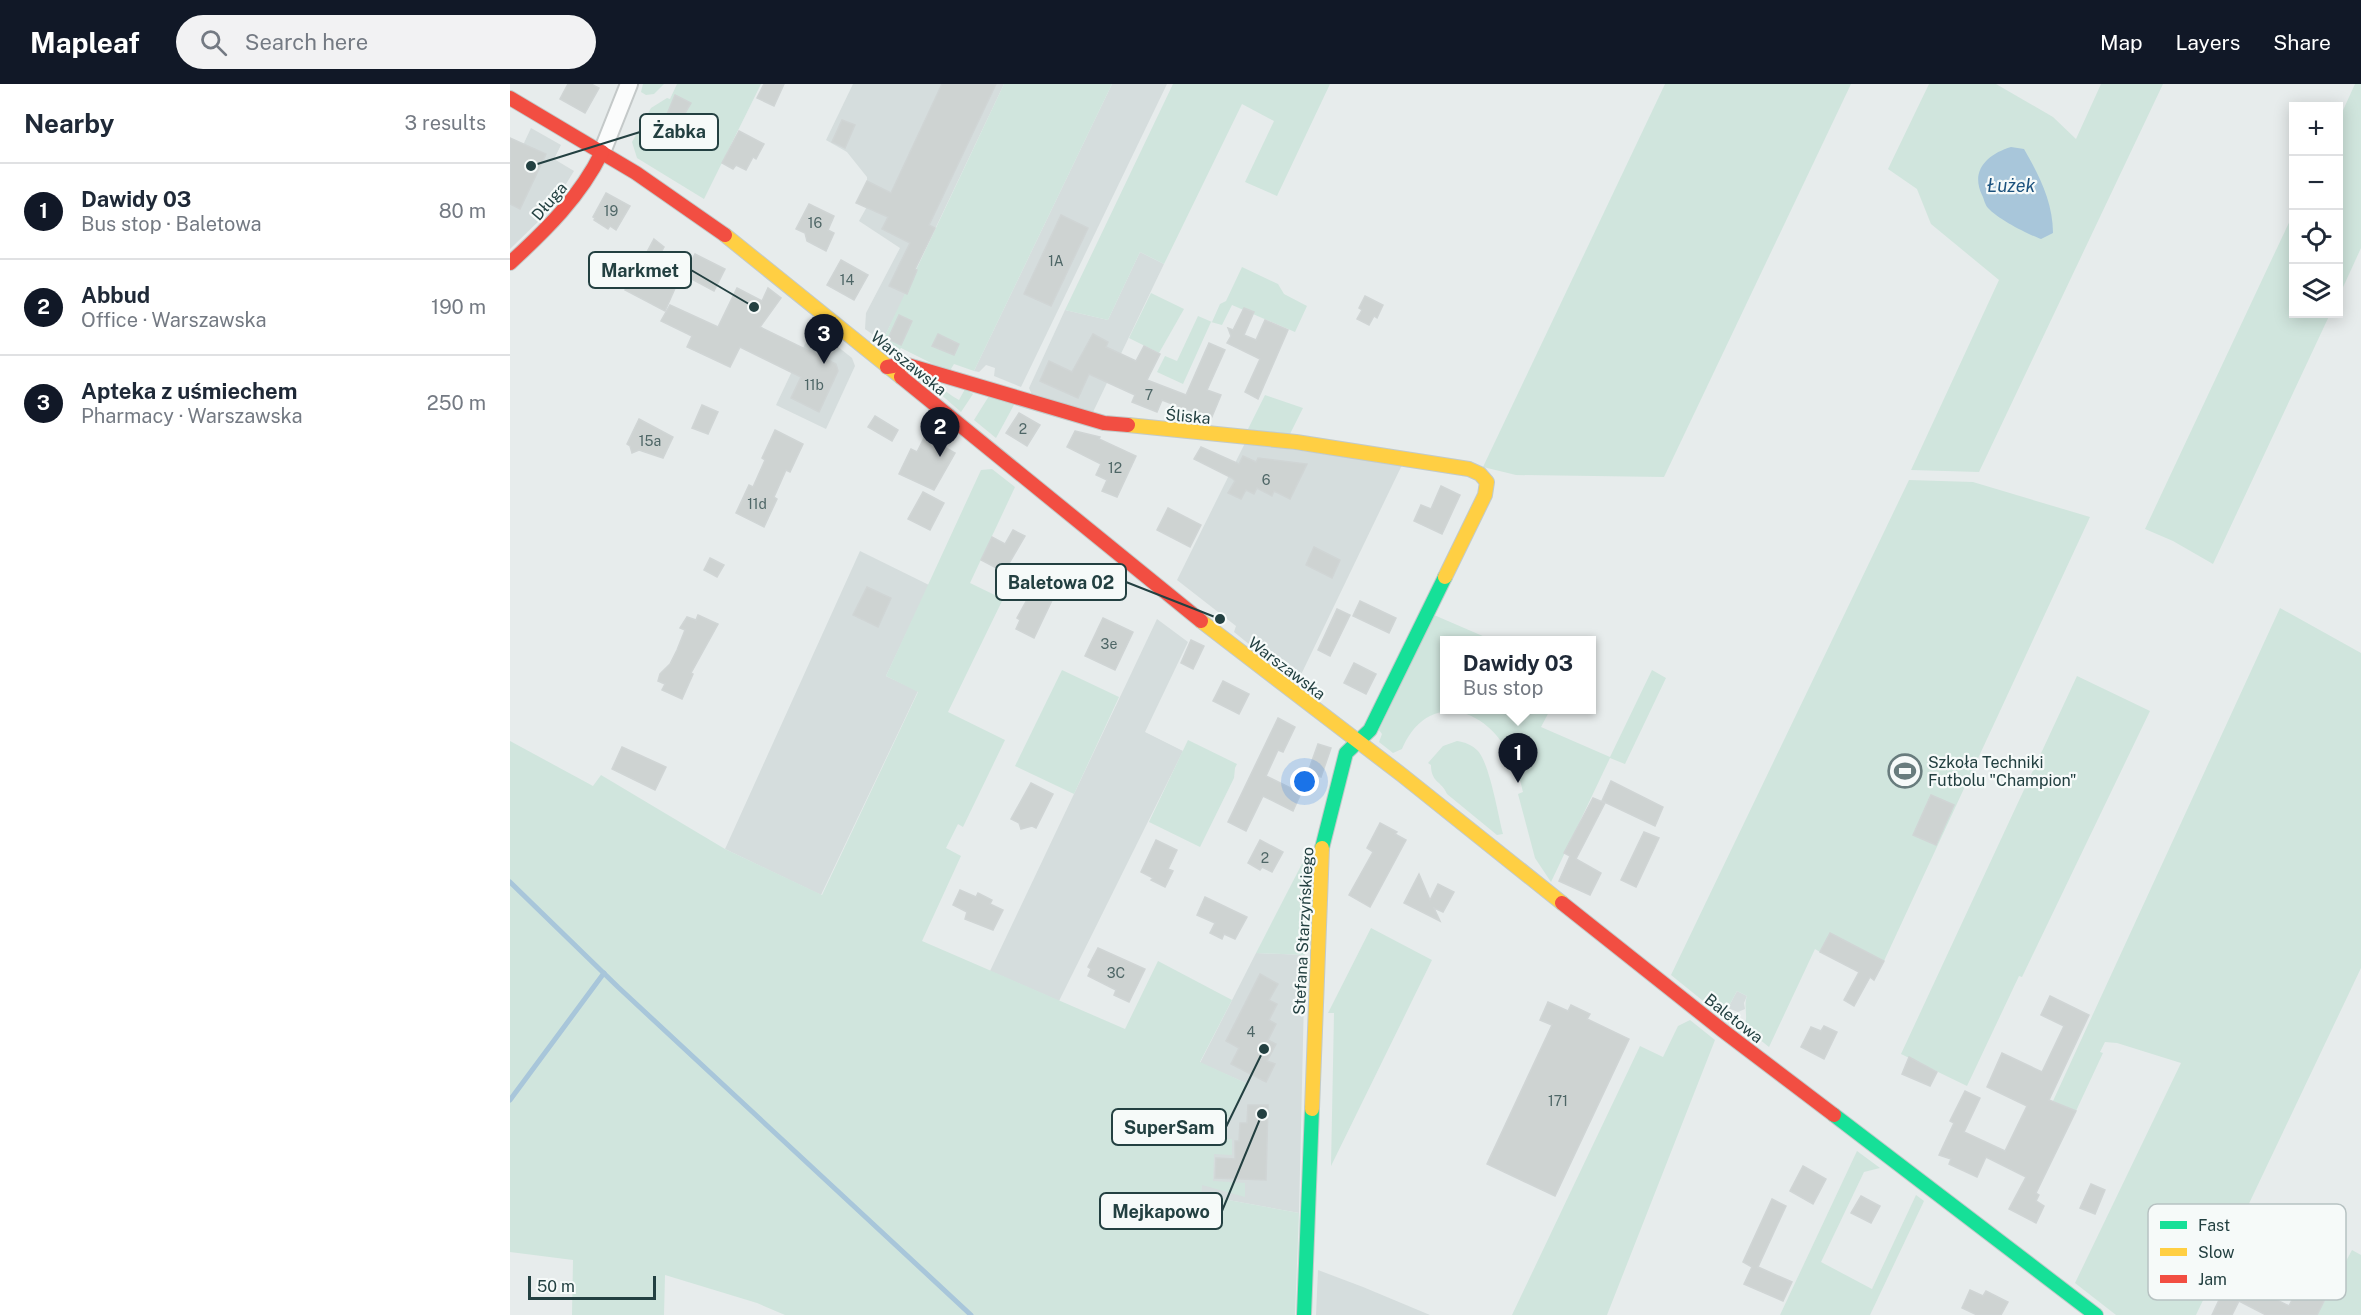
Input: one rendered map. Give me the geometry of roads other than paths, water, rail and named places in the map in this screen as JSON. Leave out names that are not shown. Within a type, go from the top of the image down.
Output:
[{"type":"street","points":[[602,152],[629,84]]},
{"type":"street","name":"Warszawska","points":[[510,98],[602,152],[680,202],[740,245],[1236,650],[1357,742]]},
{"type":"street","name":"Długa","points":[[510,263],[552,225],[591,175],[602,152]]},
{"type":"street","name":"Śliska","points":[[887,367],[904,364],[1104,423],[1296,442],[1389,455],[1469,469],[1480,474],[1487,482]]},
{"type":"street","name":"Stefana Starzyńskiego","points":[[1304,1315],[1321,854],[1346,753],[1370,730],[1485,495],[1487,482]]},
{"type":"street","name":"Baletowa","points":[[1357,742],[1408,779],[1722,1030],[2096,1315]]},
{"type":"water","name":"Łużek","points":[[2011,147],[2024,149],[2048,200],[2053,233],[2041,239],[2013,226],[1993,212],[1986,205],[1979,186],[1978,178],[1983,164],[1995,154]]},
{"type":"waterway","points":[[510,882],[618,987],[971,1315]]},
{"type":"waterway","points":[[510,1100],[604,973]]},
{"type":"place","name":"Żabka","points":[[531,166]]},
{"type":"place","name":"Markmet","points":[[754,307]]},
{"type":"place","name":"Apteka z uśmiechem","points":[[824,364]]},
{"type":"place","name":"Abbud","points":[[940,457]]},
{"type":"place","name":"Baletowa 02","points":[[1220,619]]},
{"type":"place","name":"Szkoła Techniki Futbolu \"Champion\"","points":[[1905,771]]},
{"type":"place","name":"Dawidy 03","points":[[1518,783]]},
{"type":"place","name":"SuperSam","points":[[1264,1049]]},
{"type":"place","name":"Mejkapowo","points":[[1262,1114]]}]
